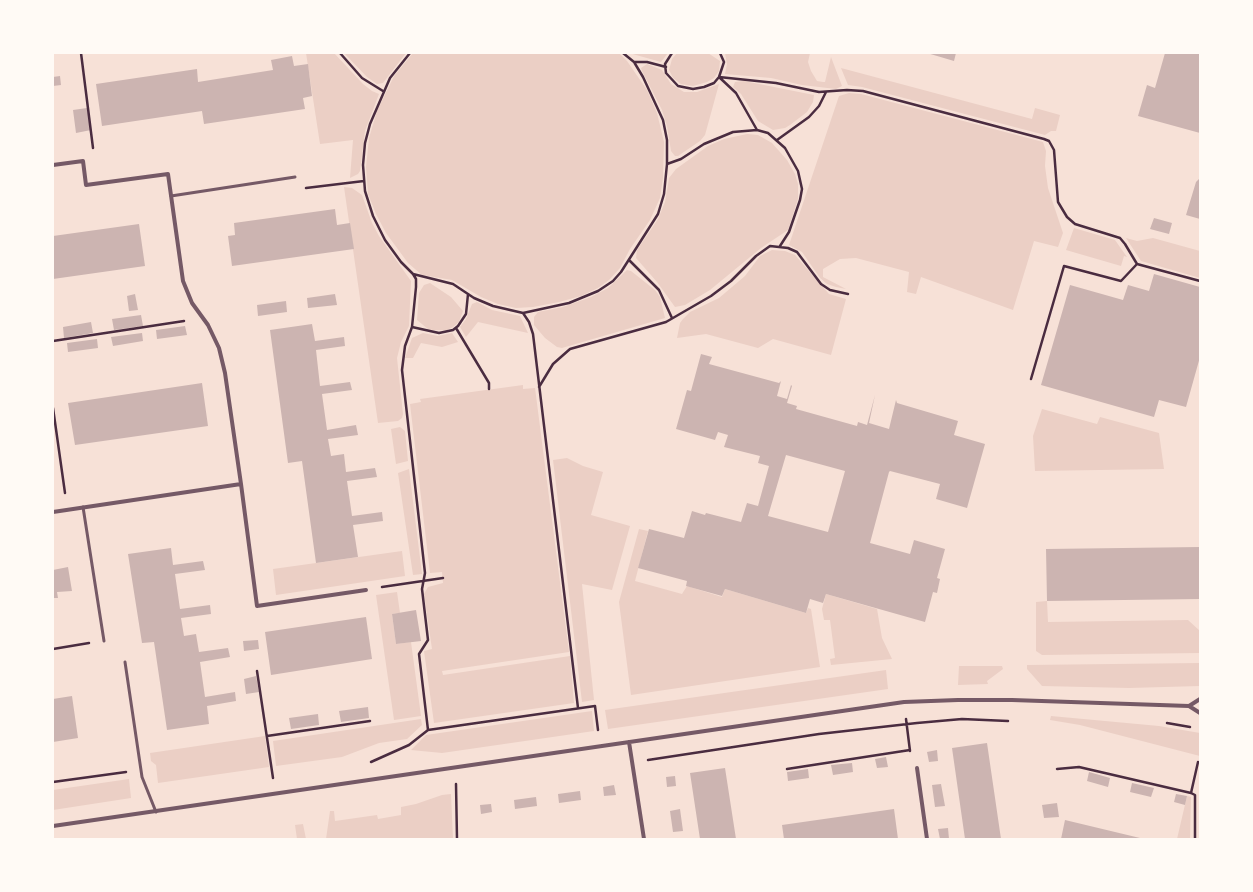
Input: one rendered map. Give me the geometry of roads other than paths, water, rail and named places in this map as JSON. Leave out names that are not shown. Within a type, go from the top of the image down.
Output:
[{"type":"street","points":[[53,165],[83,161],[86,185],[168,174],[183,281],[192,303],[219,348],[225,373],[241,484],[256,606],[366,590]]},
{"type":"street","points":[[53,512],[241,484]]},
{"type":"street","points":[[1190,706],[1200,699]]},
{"type":"street","points":[[53,826],[904,702],[1012,700],[1190,706],[1200,713]]},
{"type":"street","points":[[629,742],[644,839]]},
{"type":"street","points":[[917,768],[927,839]]},
{"type":"lane","points":[[171,196],[295,177]]},
{"type":"lane","points":[[83,507],[104,641]]},
{"type":"lane","points":[[125,662],[141,770],[156,812]]}]
